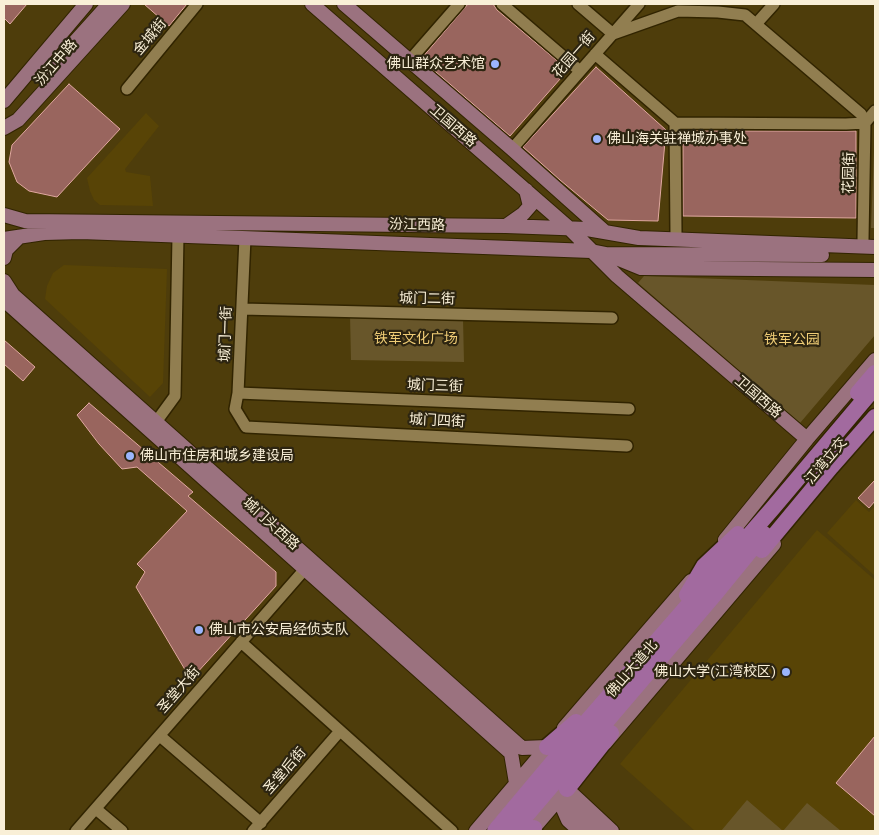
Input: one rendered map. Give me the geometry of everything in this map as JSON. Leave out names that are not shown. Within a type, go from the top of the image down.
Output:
[{"type":"highway","points":[[669,627],[704,566],[748,524],[808,445],[875,373]]},
{"type":"highway","points":[[774,514],[875,388]]},
{"type":"highway","name":"江湾立交","points":[[774,514],[875,403]]},
{"type":"highway","points":[[563,794],[638,698],[875,417]]},
{"type":"highway","name":"佛山大道北","points":[[495,831],[669,627],[774,514]]},
{"type":"highway","name":"佛山大道北","points":[[513,831],[714,594],[774,514]]},
{"type":"highway","points":[[547,747],[619,684]]},
{"type":"main road","points":[[4,90],[80,4]]},
{"type":"main road","name":"汾江中路","points":[[4,101],[86,4]]},
{"type":"main road","name":"汾江中路","points":[[4,123],[109,4]]},
{"type":"main road","points":[[4,128],[18,120],[123,4]]},
{"type":"main road","name":"卫国西路","points":[[312,4],[569,228],[617,276],[808,445]]},
{"type":"main road","name":"卫国西路","points":[[344,4],[512,148],[605,232]]},
{"type":"main road","points":[[506,226],[523,214],[530,206],[526,190]]},
{"type":"main road","name":"汾江西路","points":[[4,214],[25,221],[569,228],[587,229],[639,238],[672,237],[828,250]]},
{"type":"main road","points":[[592,220],[617,229],[672,237],[869,240]]},
{"type":"main road","name":"汾江西路","points":[[4,239],[44,233],[81,232],[592,251],[606,254],[767,254],[828,250]]},
{"type":"main road","points":[[605,232],[606,254],[617,276]]},
{"type":"main road","points":[[4,258],[6,250],[20,237]]},
{"type":"main road","points":[[828,250],[875,247]]},
{"type":"main road","points":[[828,250],[875,257]]},
{"type":"main road","points":[[606,254],[641,268],[875,270]]},
{"type":"main road","points":[[734,254],[750,269]]},
{"type":"main road","points":[[750,269],[767,254]]},
{"type":"main road","name":"城门头西路","points":[[4,281],[14,295],[522,748],[547,747]]},
{"type":"main road","name":"城门头西路","points":[[4,300],[511,753],[516,783]]},
{"type":"main road","points":[[808,445],[875,360]]},
{"type":"main road","points":[[531,830],[819,491],[875,429]]},
{"type":"main road","points":[[476,831],[704,566]]},
{"type":"main road","points":[[563,794],[568,820],[580,831]]},
{"type":"main road","points":[[563,794],[595,831]]},
{"type":"main road","points":[[563,794],[612,831]]},
{"type":"street","name":"金城街","points":[[127,89],[197,4]]},
{"type":"street","points":[[410,60],[459,4]]},
{"type":"street","points":[[502,4],[580,71]]},
{"type":"street","points":[[578,4],[613,34],[640,4]]},
{"type":"street","points":[[640,4],[641,9],[651,20]]},
{"type":"street","points":[[756,24],[774,4]]},
{"type":"street","name":"花园一街","points":[[512,148],[613,34],[651,20],[675,7],[745,14],[861,114],[865,123]]},
{"type":"street","points":[[595,54],[675,123],[865,123],[875,112]]},
{"type":"street","points":[[672,237],[675,123]]},
{"type":"street","name":"花园街","points":[[865,123],[869,240]]},
{"type":"street","points":[[156,422],[175,396],[178,236]]},
{"type":"street","name":"城门一街","points":[[245,238],[238,393],[235,409],[246,427]]},
{"type":"street","name":"城门二街","points":[[242,310],[612,318]]},
{"type":"street","name":"城门三街","points":[[238,393],[630,409]]},
{"type":"street","name":"城门四街","points":[[246,427],[626,446]]},
{"type":"street","name":"圣堂大街","points":[[76,831],[305,569]]},
{"type":"street","points":[[241,642],[452,831]]},
{"type":"street","name":"圣堂后街","points":[[257,827],[340,730]]},
{"type":"street","points":[[160,736],[257,827]]},
{"type":"street","points":[[96,809],[122,831]]},
{"type":"shaded area","points":[[146,113],[159,126],[125,169],[126,172],[150,176],[153,206],[100,205],[94,200],[87,178]]},
{"type":"shaded area","points":[[64,265],[167,269],[163,383],[150,397],[45,299],[47,286],[53,273]]},
{"type":"shaded area","points":[[856,500],[869,512],[875,506],[875,576],[827,533]]},
{"type":"shaded area","name":"佛山大学(江湾校区)","points":[[817,530],[875,580],[875,831],[695,831],[620,764]]},
{"type":"green space","points":[[875,125],[875,228],[871,228]]},
{"type":"green space","name":"铁军公园","points":[[644,276],[875,285],[875,335],[800,423],[638,283]]},
{"type":"green space","name":"铁军文化广场","points":[[350,315],[463,319],[464,362],[351,360]]},
{"type":"green space","points":[[747,800],[783,831],[721,831]]},
{"type":"green space","points":[[807,803],[841,831],[783,831]]},
{"type":"building","points":[[4,4],[27,4],[10,24],[4,18]]},
{"type":"building","points":[[144,4],[187,4],[169,26]]},
{"type":"building","name":"佛山群众艺术馆","points":[[468,4],[493,4],[497,10],[568,70],[510,136],[421,59]]},
{"type":"building","name":"佛山海关驻禅城办事处","points":[[596,67],[666,130],[658,221],[608,220],[523,147]]},
{"type":"building","points":[[69,84],[120,129],[57,197],[29,191],[17,182],[9,162],[12,145]]},
{"type":"building","points":[[683,131],[856,131],[856,218],[683,216]]},
{"type":"building","points":[[4,340],[35,367],[23,381],[4,364]]},
{"type":"building","name":"佛山市公安局经侦支队","points":[[89,403],[193,492],[188,496],[276,572],[276,586],[195,675],[187,673],[136,587],[145,572],[137,564],[187,511],[137,467],[122,469],[99,444],[77,415]]},
{"type":"building","points":[[875,480],[875,501],[869,508],[858,498]]},
{"type":"building","points":[[875,736],[875,816],[836,783]]},
{"type":"place","name":"佛山群众艺术馆","points":[[495,64]]},
{"type":"place","name":"佛山海关驻禅城办事处","points":[[597,139]]},
{"type":"place","name":"佛山市住房和城乡建设局","points":[[130,456]]},
{"type":"place","name":"佛山市公安局经侦支队","points":[[199,630]]},
{"type":"place","name":"佛山大学(江湾校区)","points":[[786,672]]}]
